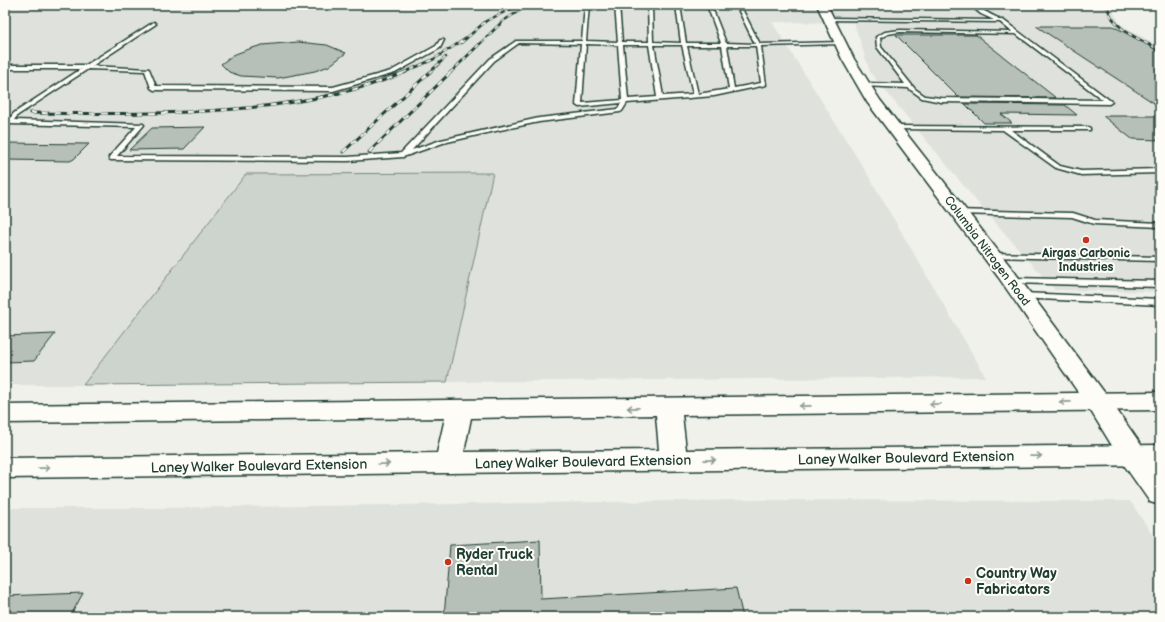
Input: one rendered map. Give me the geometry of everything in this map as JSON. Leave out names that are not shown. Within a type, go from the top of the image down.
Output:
[{"type":"main road","name":"Columbia Nitrogen Road","points":[[826,12],[863,85],[893,128],[1016,289],[1098,402],[1132,455],[1160,494]]},
{"type":"main road","points":[[5,414],[1160,401]]},
{"type":"main road","points":[[668,407],[674,461]]},
{"type":"main road","points":[[448,464],[460,409]]},
{"type":"main road","name":"Laney Walker Boulevard Extension","points":[[5,468],[1160,455]]},
{"type":"lane","points":[[587,5],[579,105],[696,96],[764,84],[758,45],[738,5]]},
{"type":"lane","points":[[154,23],[16,114],[10,122],[141,125],[111,158],[348,159],[402,155],[441,142],[500,128],[539,120],[620,110],[624,101],[617,5]]},
{"type":"lane","points":[[650,5],[651,44],[660,98]]},
{"type":"lane","points":[[678,5],[684,44],[696,96]]},
{"type":"lane","points":[[709,5],[724,45],[732,90]]},
{"type":"lane","points":[[972,5],[982,13],[1001,21],[1017,33],[1109,102],[941,100],[922,97],[917,95],[909,86],[879,47],[878,37],[887,33],[900,32],[1017,33]]},
{"type":"lane","points":[[826,12],[1001,21]]},
{"type":"lane","points":[[5,67],[87,67],[148,70],[154,88],[333,89],[393,72],[438,47],[442,41]]},
{"type":"lane","points":[[402,155],[492,60],[518,42],[724,45],[842,44]]},
{"type":"lane","points":[[863,85],[909,86]]},
{"type":"lane","points":[[893,128],[1088,129]]},
{"type":"lane","points":[[1004,128],[1058,167],[1081,173],[1160,171]]},
{"type":"lane","points":[[957,212],[1073,215],[1094,222],[1160,225]]},
{"type":"lane","points":[[991,255],[1160,259]]},
{"type":"lane","points":[[1016,289],[1160,284]]},
{"type":"lane","points":[[1016,289],[1160,302]]},
{"type":"lane","points":[[1147,302],[1160,309]]},
{"type":"shaded area","points":[[5,5],[1114,5],[1114,13],[1120,24],[1160,47],[1160,292],[1055,290],[977,202],[870,72],[854,23],[772,22],[868,175],[986,377],[447,382],[493,173],[246,174],[83,385],[5,385]]},
{"type":"shaded area","points":[[493,173],[447,382],[83,385],[246,174]]},
{"type":"shaded area","points":[[755,500],[1130,501],[1160,546],[1160,617],[5,617],[5,508],[154,508]]},
{"type":"building","points":[[1036,26],[1113,26],[1160,52],[1160,107]]},
{"type":"building","points":[[896,35],[976,35],[1056,98],[958,97]]},
{"type":"building","points":[[298,42],[327,45],[346,53],[329,66],[315,71],[278,78],[241,76],[229,72],[221,64],[233,55],[262,45]]},
{"type":"building","points":[[965,104],[1065,105],[1077,115],[1001,114],[1012,123],[984,123]]},
{"type":"building","points":[[1103,116],[1160,116],[1160,140],[1132,139]]},
{"type":"building","points":[[205,127],[184,149],[129,150],[152,128]]},
{"type":"building","points":[[5,143],[89,144],[70,161],[5,160]]},
{"type":"building","points":[[55,334],[34,361],[5,362],[5,336]]},
{"type":"building","points":[[540,540],[541,599],[736,588],[743,617],[444,617],[450,545]]},
{"type":"building","points":[[83,593],[70,617],[5,617],[5,596]]},
{"type":"railway","points":[[461,43],[486,21],[519,5]]},
{"type":"railway","points":[[450,73],[503,21],[529,5]]},
{"type":"railway","points":[[1107,5],[1114,21],[1128,33],[1160,50]]},
{"type":"railway","points":[[403,73],[434,59],[465,39]]},
{"type":"railway","points":[[429,73],[446,57]]},
{"type":"railway","points":[[30,113],[172,113],[269,105],[317,98],[363,87],[406,72]]},
{"type":"railway","points":[[343,152],[430,72]]},
{"type":"railway","points":[[369,152],[451,72]]},
{"type":"place","name":"Airgas Carbonic Industries","points":[[1086,240]]},
{"type":"place","name":"Ryder Truck Rental","points":[[448,562]]},
{"type":"place","name":"Country Way Fabricators","points":[[968,581]]}]
